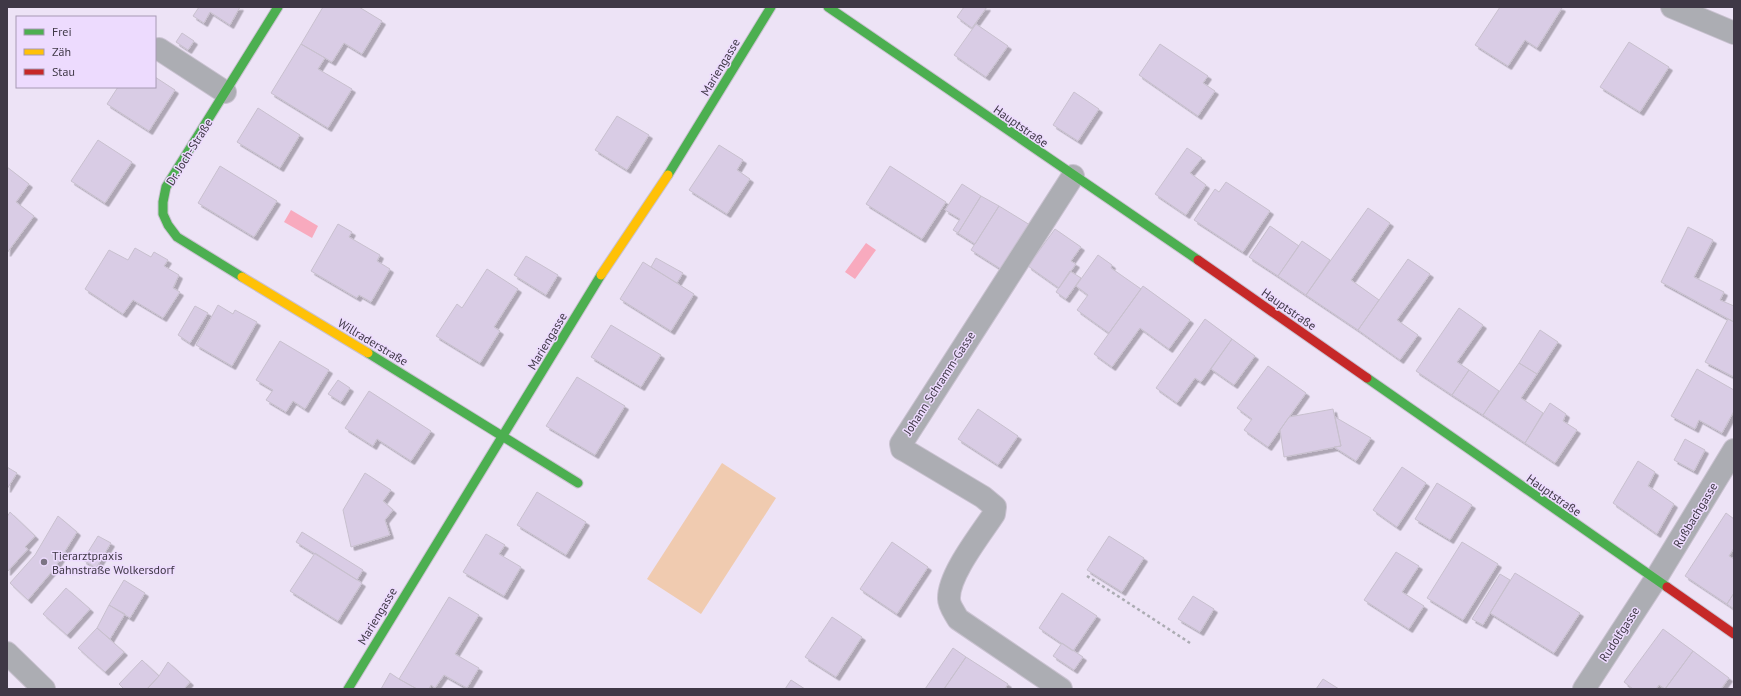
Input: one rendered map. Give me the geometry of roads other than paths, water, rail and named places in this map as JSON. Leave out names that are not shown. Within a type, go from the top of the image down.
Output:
[{"type":"street","name":"Dr. Joch-Straße","points":[[162,215],[161,202],[166,187],[278,7]]},
{"type":"street","name":"Mariengasse","points":[[348,689],[504,436],[607,265],[654,199],[771,7]]},
{"type":"street","name":"Hauptstraße","points":[[828,7],[1073,176],[1180,247],[1734,634]]},
{"type":"street","points":[[1672,7],[1734,33]]},
{"type":"street","points":[[159,49],[225,92]]},
{"type":"street","name":"Johann Schramm-Gasse","points":[[1061,689],[958,619],[953,612],[949,600],[953,577],[994,514],[995,507],[983,497],[906,451],[902,448],[901,444],[1073,176]]},
{"type":"street","name":"Willraderstraße","points":[[162,215],[166,225],[177,237],[504,436],[578,483]]},
{"type":"street","name":"Rußbachgasse","points":[[1655,580],[1734,450]]},
{"type":"street","name":"Rudolfgasse","points":[[1584,689],[1655,580]]},
{"type":"street","points":[[7,653],[44,689]]},
{"type":"place","name":"Tierarztpraxis Bahnstraße Wolkersdorf","points":[[44,562]]}]
